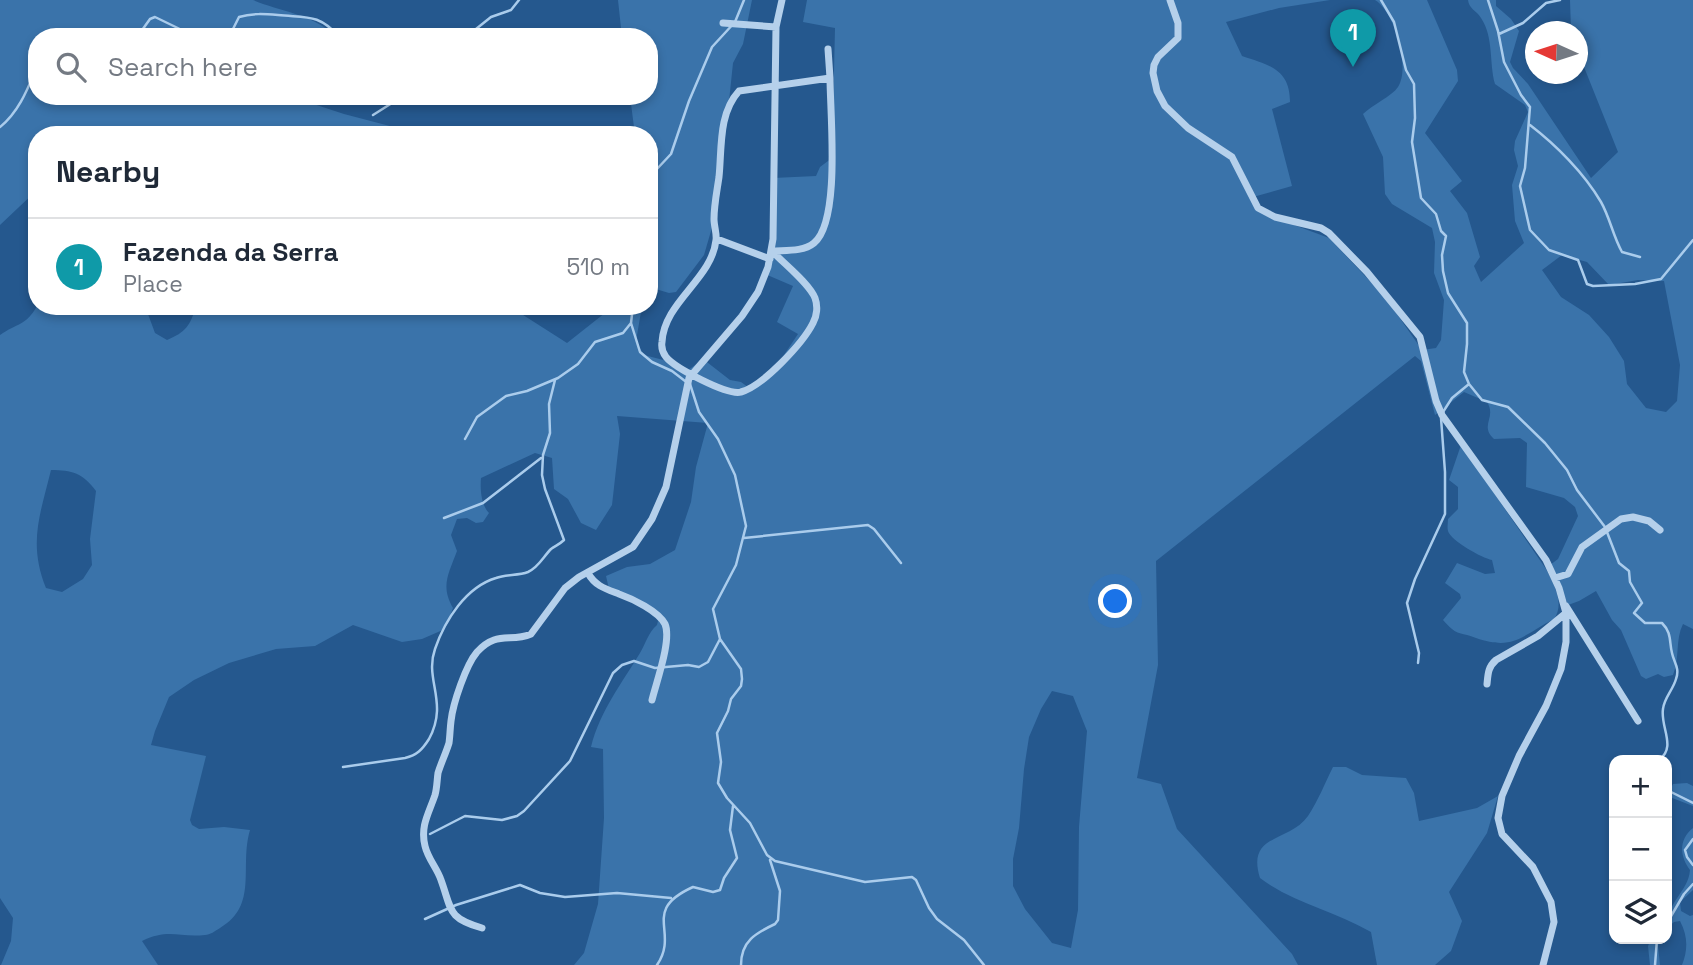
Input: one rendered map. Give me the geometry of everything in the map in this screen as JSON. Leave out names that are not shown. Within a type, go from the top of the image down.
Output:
[{"type":"street","points":[[482,928],[464,923],[453,915],[448,907],[440,876],[427,854],[423,835],[424,820],[436,792],[439,772],[449,743],[452,713],[468,664],[478,651],[493,639],[531,634],[565,587],[579,576],[633,547],[652,519],[666,486],[685,392],[692,373],[742,316],[758,292],[771,255],[776,27],[782,0]]},
{"type":"street","points":[[1170,0],[1178,23],[1178,38],[1158,57],[1153,73],[1157,91],[1165,106],[1188,128],[1232,157],[1258,208],[1275,217],[1321,228],[1329,233],[1413,327],[1423,346],[1442,415],[1546,560],[1555,578],[1566,613],[1566,642],[1561,669],[1502,796],[1498,818],[1502,834],[1532,867],[1550,902],[1555,922],[1543,965]]},
{"type":"street","points":[[723,23],[776,27]]},
{"type":"street","points":[[771,255],[809,246],[821,235],[825,226],[831,198],[828,49]]},
{"type":"street","points":[[717,239],[771,255],[815,297],[817,315],[813,325],[780,364],[743,392],[728,392],[670,361],[662,351],[662,343],[673,313],[700,275],[717,239],[715,205],[722,133],[729,109],[739,91],[830,78]]},
{"type":"street","points":[[1555,578],[1568,573],[1582,547],[1621,519],[1633,517],[1648,521],[1660,530]]},
{"type":"street","points":[[588,573],[597,584],[653,612],[664,623],[666,639],[652,700]]},
{"type":"street","points":[[1564,602],[1638,720]]},
{"type":"street","points":[[1487,684],[1491,665],[1496,660],[1538,636],[1566,613]]},
{"type":"shaded area","points":[[0,0],[253,0],[304,17],[324,28],[28,28],[28,105],[316,105],[390,126],[28,126],[28,199],[0,225]]},
{"type":"shaded area","points":[[618,0],[752,0],[743,44],[733,63],[718,207],[704,255],[676,292],[658,290],[658,126],[634,126],[631,105],[658,105],[658,28],[621,28]]},
{"type":"shaded area","points":[[807,0],[1330,0],[1279,8],[1226,22],[1242,56],[1276,70],[1282,75],[1289,91],[1290,102],[1272,109],[1292,186],[1253,197],[1259,212],[1329,238],[1385,297],[1422,350],[1436,348],[1441,340],[1444,300],[1434,273],[1435,242],[1432,228],[1392,204],[1385,194],[1383,157],[1363,114],[1395,90],[1402,78],[1399,40],[1388,15],[1375,0],[1427,0],[1457,70],[1458,81],[1425,133],[1462,181],[1450,191],[1467,213],[1480,257],[1474,266],[1481,282],[1524,243],[1515,221],[1512,185],[1518,166],[1515,141],[1528,112],[1525,105],[1495,84],[1488,34],[1468,0],[1496,0],[1496,6],[1511,19],[1519,31],[1510,62],[1513,68],[1525,84],[1528,84],[1591,178],[1618,152],[1588,77],[1588,21],[1571,21],[1570,0],[1693,0],[1693,629],[1683,624],[1673,675],[1664,677],[1658,674],[1646,679],[1641,676],[1621,630],[1612,620],[1596,591],[1568,605],[1550,565],[1558,559],[1578,516],[1575,507],[1564,498],[1526,487],[1527,443],[1520,438],[1494,439],[1488,430],[1490,408],[1487,402],[1464,392],[1435,415],[1421,361],[1415,356],[1156,561],[1158,665],[1137,778],[1161,784],[1177,829],[1292,954],[1298,965],[574,965],[584,953],[598,904],[604,818],[603,749],[591,747],[606,709],[657,625],[659,617],[609,589],[606,576],[627,567],[650,564],[675,550],[691,502],[696,467],[708,423],[617,416],[620,434],[612,505],[596,530],[581,523],[568,499],[554,489],[552,458],[535,453],[481,478],[483,501],[489,513],[483,522],[476,523],[467,518],[457,519],[451,535],[457,551],[446,586],[453,608],[445,629],[422,639],[402,642],[353,625],[315,646],[276,649],[229,663],[194,680],[169,697],[151,745],[206,756],[190,820],[192,825],[199,829],[224,827],[250,830],[244,897],[232,919],[207,935],[167,934],[142,941],[158,965],[1,965],[11,941],[13,918],[0,898],[0,335],[30,315],[148,315],[155,333],[167,340],[186,328],[193,315],[523,315],[567,343],[602,315],[640,315],[636,341],[644,355],[671,362],[687,371],[703,359],[730,380],[741,382],[752,390],[776,367],[798,334],[777,322],[793,286],[765,274],[773,222],[773,178],[816,176],[820,167],[832,158],[835,28],[803,22]],"holes":[[[1562,255],[1587,262],[1609,285],[1638,280],[1664,281],[1680,365],[1677,401],[1666,412],[1646,408],[1627,384],[1624,361],[1609,337],[1589,315],[1561,297],[1542,270]],[[51,470],[82,476],[96,491],[90,539],[92,565],[83,579],[62,592],[46,588],[37,543],[40,515]],[[1052,691],[1073,696],[1087,731],[1079,827],[1078,910],[1071,948],[1052,943],[1025,909],[1013,886],[1013,859],[1029,737]]]},
{"type":"shaded area","points":[[1461,445],[1546,569],[1557,594],[1559,607],[1554,619],[1517,640],[1489,642],[1451,629],[1443,620],[1461,598],[1460,594],[1445,583],[1457,563],[1485,574],[1495,573],[1492,560],[1474,553],[1448,531],[1448,519],[1458,509],[1458,487],[1449,480]]},
{"type":"shaded area","points":[[1333,767],[1346,767],[1362,775],[1406,778],[1414,793],[1419,821],[1477,808],[1498,796],[1487,833],[1449,892],[1462,921],[1451,951],[1435,965],[1377,965],[1371,932],[1300,901],[1260,878],[1257,864],[1259,853],[1264,846],[1300,825],[1308,816]]},
{"type":"shaded area","points":[[1687,783],[1693,786],[1693,806],[1672,798],[1673,784]]},
{"type":"shaded area","points":[[1693,828],[1693,890],[1680,902],[1681,911],[1693,915],[1693,965],[1682,965],[1685,932],[1680,921],[1672,924],[1672,906],[1686,885],[1690,870],[1682,849],[1688,833]]},
{"type":"shaded area","points":[[1659,944],[1660,965],[1650,965],[1648,946]]},
{"type":"waterway","points":[[477,28],[491,17],[511,10],[519,0]]},
{"type":"waterway","points":[[658,168],[671,154],[689,101],[712,47],[735,22],[744,0]]},
{"type":"waterway","points":[[1381,0],[1394,22],[1406,70],[1414,84],[1415,118],[1412,142],[1421,198],[1436,214],[1441,231],[1446,236],[1442,255],[1448,293],[1467,323],[1464,372],[1469,384],[1482,400],[1508,407],[1545,443],[1567,470],[1577,490],[1605,527],[1619,563],[1629,571],[1630,582],[1642,603],[1634,613],[1645,623],[1662,623],[1669,634],[1677,675],[1664,705],[1667,743],[1664,755]]},
{"type":"waterway","points":[[1488,0],[1504,62],[1530,107],[1525,168],[1520,186],[1530,230],[1549,250],[1578,260],[1587,284],[1593,286],[1635,284],[1661,279],[1693,240]]},
{"type":"waterway","points":[[1499,34],[1523,23],[1546,3],[1560,0]]},
{"type":"waterway","points":[[234,28],[239,17],[258,14],[311,18],[331,28]]},
{"type":"waterway","points":[[144,28],[155,17],[178,28]]},
{"type":"waterway","points":[[0,127],[18,107],[28,87]]},
{"type":"waterway","points":[[373,115],[389,105]]},
{"type":"waterway","points":[[1530,125],[1569,160],[1594,191],[1622,252],[1640,257]]},
{"type":"waterway","points":[[632,315],[631,323],[640,352],[685,381]]},
{"type":"waterway","points":[[465,439],[477,417],[506,396],[527,391],[558,378],[578,364],[595,342],[623,333],[631,323]]},
{"type":"waterway","points":[[343,767],[405,758],[421,749],[435,726],[437,714],[432,660],[439,638],[451,616],[466,597],[485,582],[532,570],[551,549],[564,540],[542,475],[543,455],[550,433],[549,404],[555,380]]},
{"type":"waterway","points":[[690,384],[699,412],[718,439],[735,475],[746,526],[736,565],[713,609],[720,639],[741,669],[742,679],[717,733],[721,762],[718,783],[727,798],[750,823],[767,855],[775,861],[865,882],[912,877],[937,919],[964,940],[984,965]]},
{"type":"waterway","points":[[1443,412],[1452,398],[1469,384]]},
{"type":"waterway","points":[[1418,663],[1419,653],[1407,603],[1445,514],[1441,418]]},
{"type":"waterway","points":[[444,518],[483,503],[541,458]]},
{"type":"waterway","points":[[744,538],[868,525],[901,563]]},
{"type":"waterway","points":[[430,834],[465,816],[502,820],[517,816],[570,761],[613,673],[622,665],[634,661],[655,668],[688,665],[699,667],[708,662],[720,639]]},
{"type":"waterway","points":[[1672,792],[1693,803]]},
{"type":"waterway","points":[[657,965],[663,953],[664,913],[668,905],[693,887],[713,892],[720,890],[737,858],[730,830],[733,806]]},
{"type":"waterway","points":[[1693,839],[1685,850],[1693,865]]},
{"type":"waterway","points":[[741,965],[744,950],[751,939],[778,920],[780,891],[770,860]]},
{"type":"waterway","points":[[1672,914],[1693,884]]},
{"type":"waterway","points":[[425,919],[456,905],[520,885],[540,893],[565,897],[617,893],[671,898]]},
{"type":"waterway","points":[[1655,965],[1657,944]]},
{"type":"place","name":"Fazenda da Serra","points":[[1353,67]]}]
